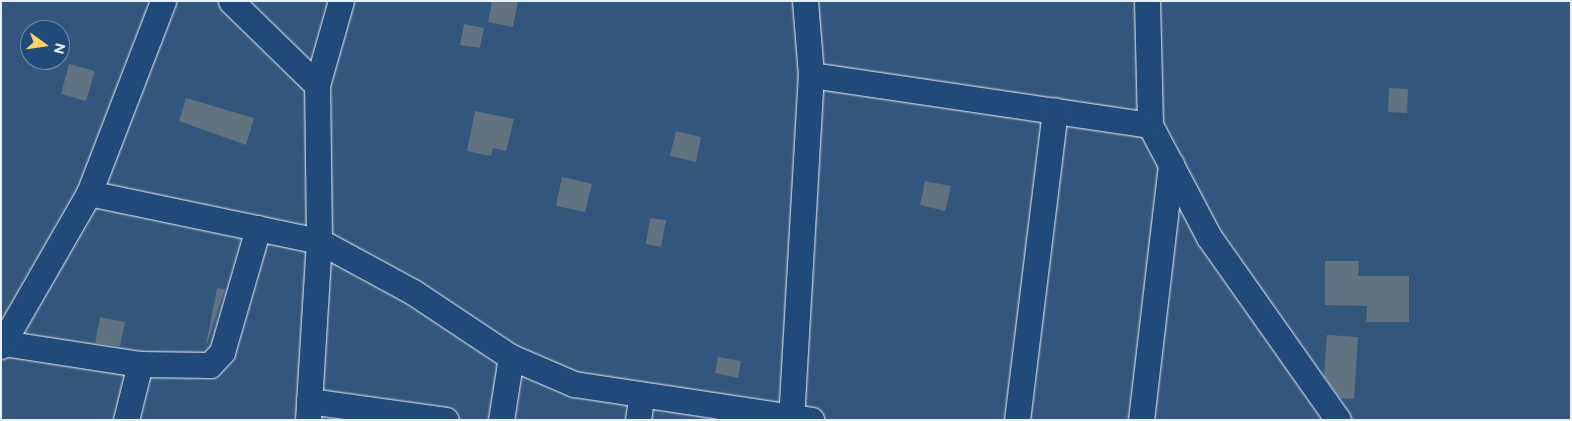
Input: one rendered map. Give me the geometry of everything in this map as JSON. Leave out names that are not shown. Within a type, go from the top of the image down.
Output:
[{"type":"street","points":[[163,1],[89,193],[2,345],[140,364],[202,366],[222,352],[258,228]]},
{"type":"street","points":[[231,1],[269,34],[316,85]]},
{"type":"street","points":[[342,1],[316,85],[318,241],[309,410],[446,420]]},
{"type":"street","points":[[89,193],[318,241],[413,292],[511,356],[574,384],[639,409],[798,419],[811,75],[805,1]]},
{"type":"street","points":[[1147,1],[1150,125],[1208,237],[1338,420]]},
{"type":"street","points":[[811,75],[1150,125]]},
{"type":"street","points":[[1017,420],[1055,110]]},
{"type":"street","points":[[1141,420],[1171,164]]},
{"type":"street","points":[[500,420],[511,356]]},
{"type":"street","points":[[126,420],[140,364]]},
{"type":"building","points":[[492,1],[518,1],[513,27],[488,22]]},
{"type":"building","points":[[464,24],[484,28],[480,48],[460,45]]},
{"type":"building","points":[[70,64],[95,71],[86,101],[61,94],[67,70],[70,70]]},
{"type":"building","points":[[1389,88],[1408,89],[1407,113],[1388,112]]},
{"type":"building","points":[[186,98],[254,118],[246,145],[179,121]]},
{"type":"building","points":[[475,111],[514,119],[506,151],[493,148],[491,156],[467,151]]},
{"type":"building","points":[[676,131],[701,137],[696,162],[670,156]]},
{"type":"building","points":[[562,177],[592,184],[585,212],[556,206]]},
{"type":"building","points":[[925,181],[951,186],[945,211],[920,205]]},
{"type":"building","points":[[650,218],[666,220],[661,247],[646,244]]},
{"type":"building","points":[[1325,261],[1359,261],[1358,276],[1409,276],[1409,322],[1366,322],[1367,306],[1325,305]]},
{"type":"building","points":[[217,288],[225,289],[205,350]]},
{"type":"building","points":[[100,317],[125,322],[120,346],[95,343]]},
{"type":"building","points":[[1327,335],[1358,337],[1354,399],[1340,398],[1324,376]]},
{"type":"building","points":[[718,357],[741,361],[738,378],[715,373]]}]
